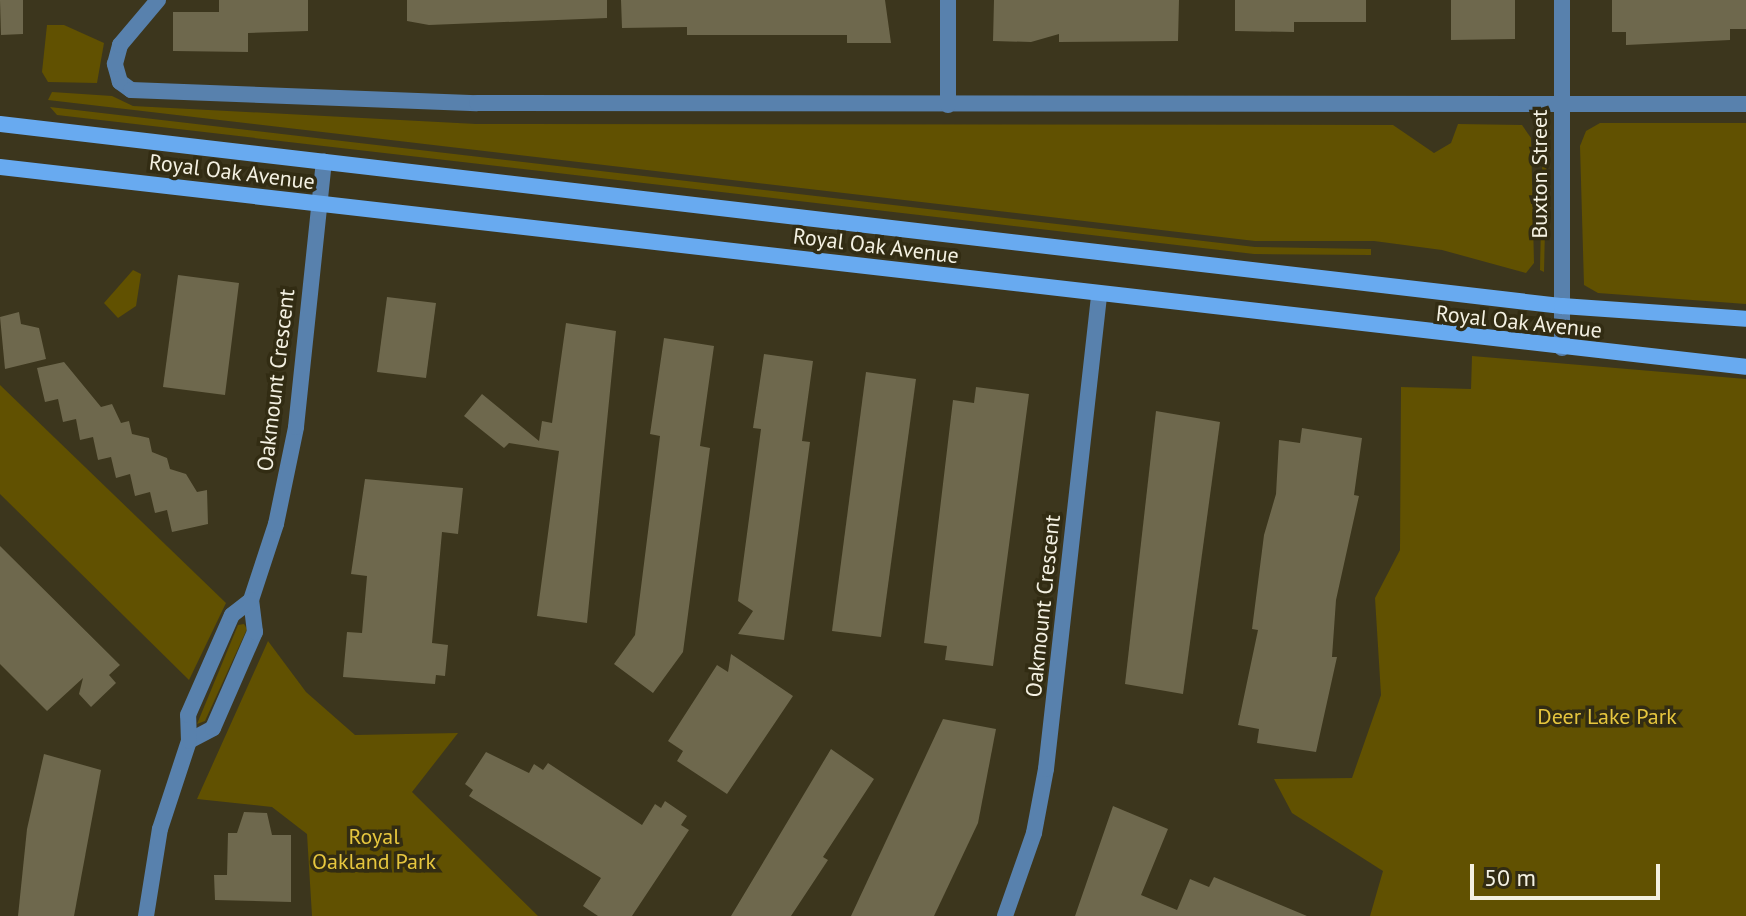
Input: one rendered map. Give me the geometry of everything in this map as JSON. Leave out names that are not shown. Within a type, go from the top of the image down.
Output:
[{"type":"main road","name":"Royal Oak Avenue","points":[[0,124],[1562,306],[1746,319]]},
{"type":"main road","name":"Royal Oak Avenue","points":[[0,167],[1746,367]]},
{"type":"street","points":[[158,0],[120,45],[115,64],[131,90],[477,103],[1746,104]]},
{"type":"street","points":[[948,0],[948,105]]},
{"type":"street","name":"Buxton Street","points":[[1562,0],[1562,348]]},
{"type":"street","name":"Oakmount Crescent","points":[[189,741],[213,728],[255,632],[251,600],[276,524],[296,427],[324,161]]},
{"type":"street","name":"Oakmount Crescent","points":[[1005,916],[1034,833],[1046,769],[1099,295]]},
{"type":"street","name":"Oakmount Crescent","points":[[146,916],[160,829],[189,741],[188,715],[232,615],[251,600]]},
{"type":"green space","points":[[47,25],[64,25],[104,43],[97,83],[48,82],[42,72]]},
{"type":"green space","points":[[52,92],[112,96],[133,106],[476,124],[1393,125],[1434,153],[1451,143],[1458,124],[1522,125],[1531,138],[1534,263],[1526,273],[1442,250],[1374,241],[1255,241],[48,100]]},
{"type":"green space","points":[[50,107],[1255,247],[1371,249],[1371,255],[1254,254],[57,115]]},
{"type":"green space","points":[[1600,123],[1746,123],[1746,304],[1598,293],[1584,285],[1580,146],[1586,131]]},
{"type":"green space","points":[[1543,132],[1547,142],[1544,272],[1540,270]]},
{"type":"green space","points":[[133,270],[141,274],[136,306],[118,318],[104,303]]},
{"type":"green space","name":"Deer Lake Park","points":[[1472,356],[1746,379],[1746,916],[1370,916],[1383,871],[1292,813],[1274,779],[1352,778],[1381,695],[1375,598],[1400,550],[1401,387],[1471,389]]},
{"type":"green space","points":[[0,385],[226,603],[189,680],[0,494]]},
{"type":"green space","points":[[244,624],[247,629],[205,721],[197,724],[238,625]]},
{"type":"green space","name":"Royal Oakland Park","points":[[268,641],[306,692],[355,735],[458,733],[412,792],[538,916],[312,916],[307,834],[272,807],[197,799]]},
{"type":"building","points":[[0,0],[23,0],[23,34],[1,35]]},
{"type":"building","points":[[219,0],[308,0],[308,31],[248,33],[248,52],[173,51],[173,12],[219,12]]},
{"type":"building","points":[[407,0],[607,0],[607,18],[429,25],[407,21]]},
{"type":"building","points":[[621,0],[885,0],[891,43],[847,43],[847,35],[687,35],[687,27],[622,28]]},
{"type":"building","points":[[994,0],[1179,0],[1178,41],[1059,42],[1059,34],[1031,42],[993,41]]},
{"type":"building","points":[[1235,0],[1366,0],[1366,22],[1294,22],[1294,32],[1235,31]]},
{"type":"building","points":[[1451,0],[1515,0],[1515,39],[1451,40]]},
{"type":"building","points":[[1612,0],[1746,0],[1746,29],[1730,29],[1730,40],[1626,45],[1626,32],[1612,32]]},
{"type":"building","points":[[178,275],[239,283],[225,395],[163,387]]},
{"type":"building","points":[[387,297],[436,303],[426,378],[377,372]]},
{"type":"building","points":[[19,312],[21,324],[39,328],[46,359],[5,369],[0,317]]},
{"type":"building","points":[[566,323],[616,331],[587,623],[537,616],[559,451],[509,443],[504,448],[464,416],[482,394],[539,441],[542,421],[552,423]]},
{"type":"building","points":[[664,338],[714,346],[700,446],[710,448],[683,652],[653,693],[614,664],[635,635],[660,436],[650,434]]},
{"type":"building","points":[[764,354],[813,361],[802,441],[810,442],[784,640],[738,634],[753,611],[738,601],[761,429],[753,428]]},
{"type":"building","points":[[64,362],[101,407],[112,404],[121,423],[129,421],[132,434],[149,438],[152,452],[167,458],[170,469],[186,474],[197,492],[207,490],[208,524],[172,532],[167,510],[155,513],[150,492],[135,496],[130,474],[116,478],[111,457],[98,460],[93,437],[80,440],[76,419],[63,422],[58,399],[45,402],[37,368]]},
{"type":"building","points":[[866,372],[916,379],[881,637],[832,631]]},
{"type":"building","points":[[976,387],[1029,394],[993,666],[945,660],[947,646],[924,643],[953,400],[974,403]]},
{"type":"building","points":[[1156,411],[1220,422],[1183,694],[1125,684]]},
{"type":"building","points":[[1302,428],[1362,438],[1354,495],[1359,496],[1336,600],[1332,657],[1337,657],[1316,752],[1257,743],[1259,729],[1238,725],[1258,630],[1252,629],[1264,535],[1276,494],[1279,440],[1300,443]]},
{"type":"building","points":[[365,479],[463,488],[458,534],[442,532],[432,643],[448,645],[445,676],[436,675],[435,684],[343,677],[347,632],[362,633],[367,576],[351,574]]},
{"type":"building","points":[[0,546],[120,665],[109,675],[116,683],[91,707],[79,694],[83,678],[47,711],[0,664]]},
{"type":"building","points":[[731,654],[793,696],[727,794],[677,761],[683,751],[668,741],[717,665],[728,672]]},
{"type":"building","points":[[943,719],[996,729],[978,823],[934,916],[851,916]]},
{"type":"building","points":[[831,749],[874,779],[823,857],[828,860],[791,916],[731,916]]},
{"type":"building","points":[[486,752],[529,773],[534,764],[543,770],[548,763],[642,825],[655,804],[661,808],[665,801],[687,816],[681,825],[689,830],[632,916],[598,916],[583,906],[601,878],[469,796],[473,790],[465,784]]},
{"type":"building","points":[[44,754],[101,770],[74,916],[18,916],[27,829]]},
{"type":"building","points":[[1113,806],[1168,829],[1141,895],[1177,910],[1190,879],[1209,887],[1214,877],[1307,916],[1075,916]]},
{"type":"building","points":[[244,812],[267,813],[272,835],[291,835],[291,902],[215,900],[214,875],[227,875],[228,833],[237,833]]}]
